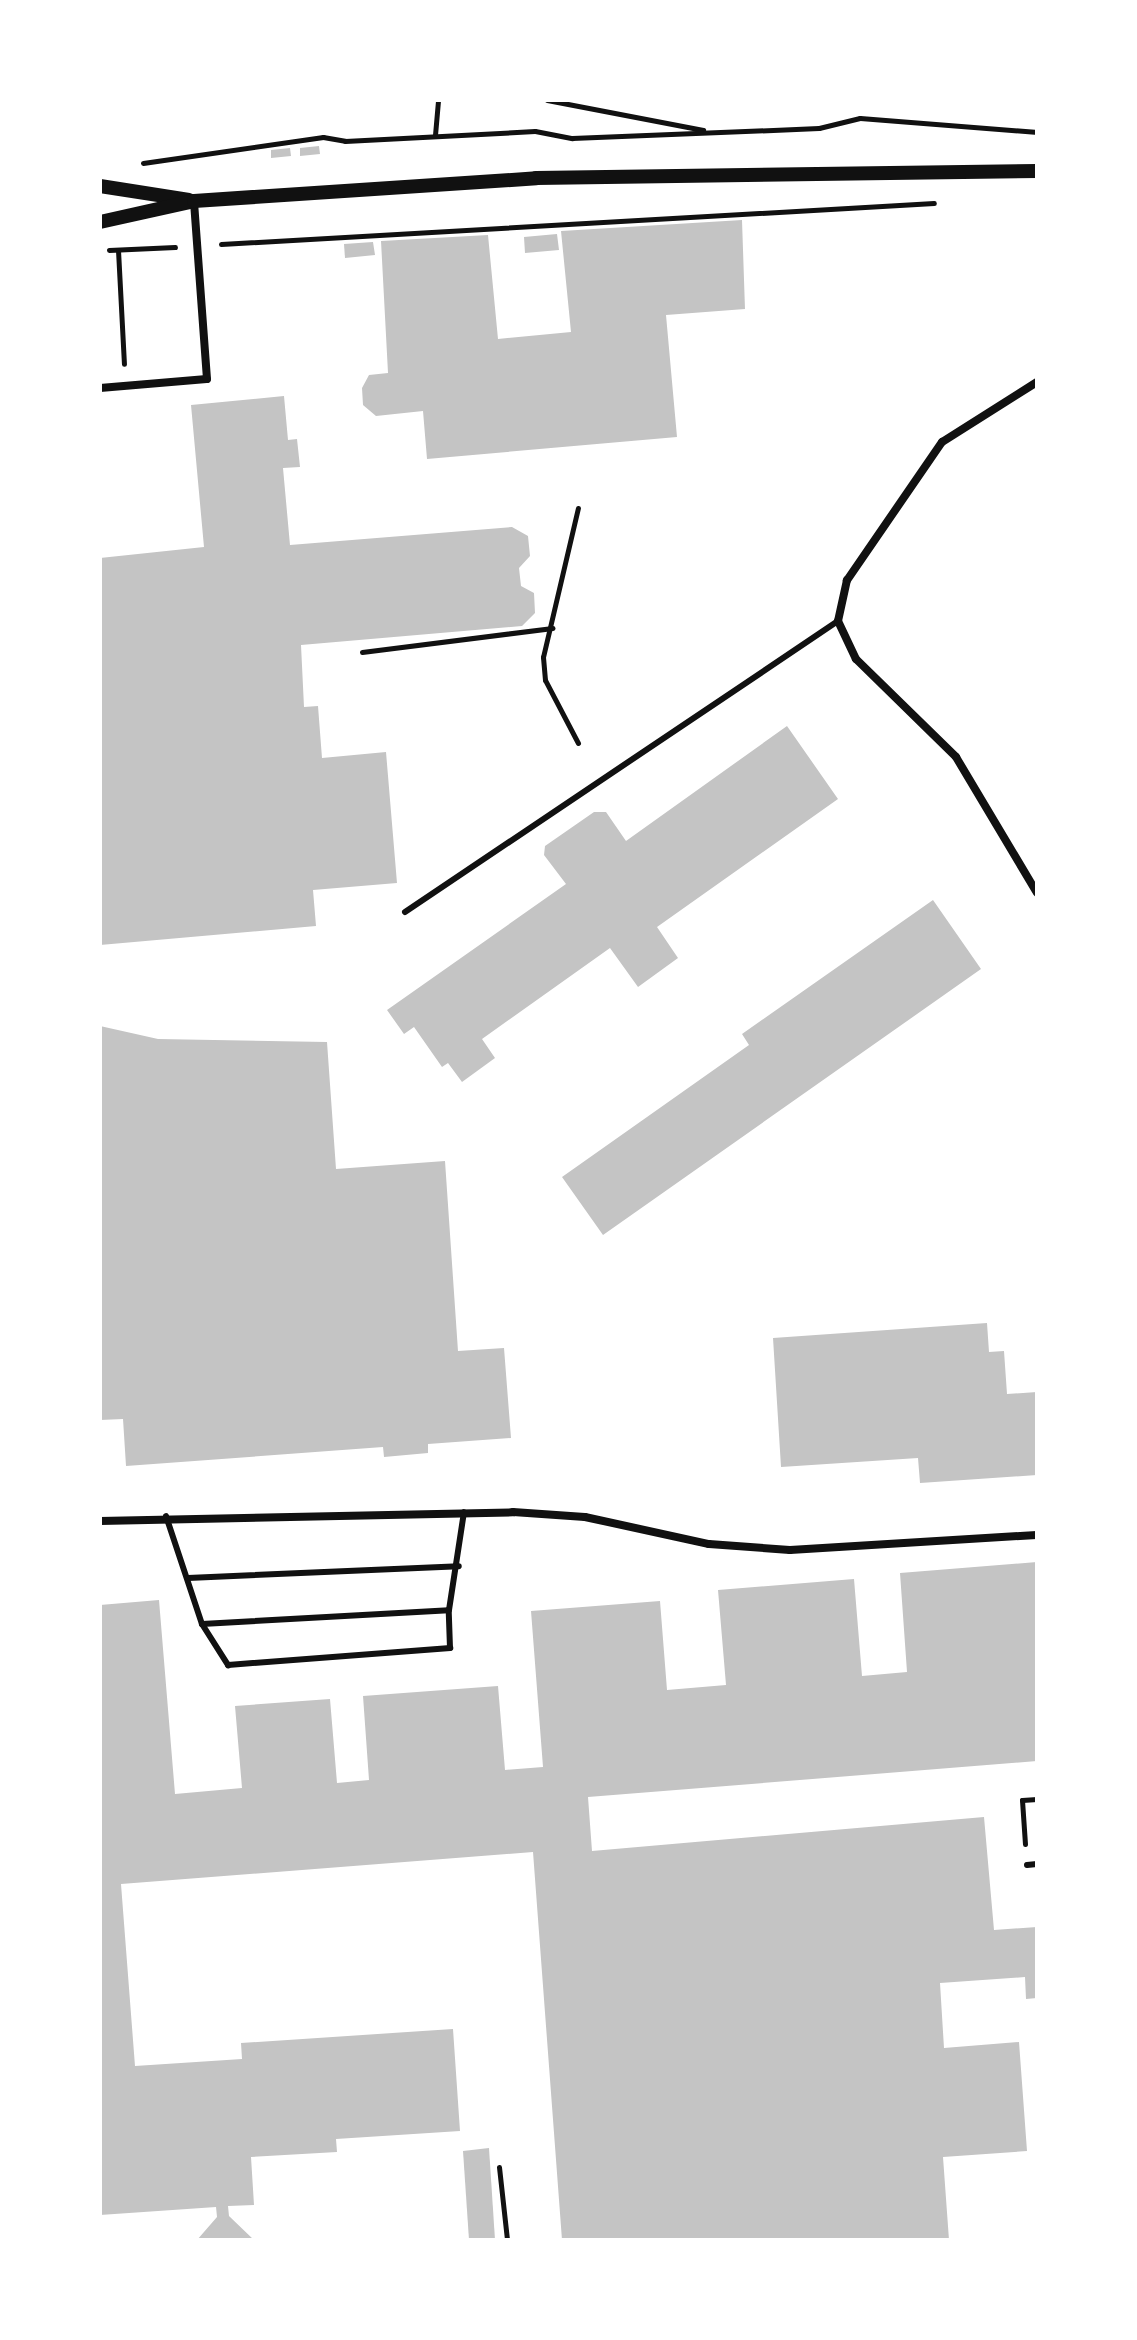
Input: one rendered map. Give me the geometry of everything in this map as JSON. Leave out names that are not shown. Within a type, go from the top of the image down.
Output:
[{"type":"street","points":[[100,222],[116,222],[194,201],[536,178],[1037,171]]},
{"type":"street","points":[[107,186],[194,201]]},
{"type":"street","points":[[100,388],[207,379],[194,201]]},
{"type":"street","points":[[1037,382],[942,442],[847,580],[838,621],[856,659],[956,757],[1037,893]]},
{"type":"street","points":[[100,1521],[166,1516],[464,1512],[585,1517],[709,1544],[790,1550],[1006,1533],[1037,1535]]},
{"type":"lane","points":[[405,912],[838,621]]},
{"type":"lane","points":[[166,1516],[202,1624],[228,1665],[450,1648],[449,1610],[459,1566],[464,1512]]},
{"type":"lane","points":[[188,1578],[459,1566]]},
{"type":"lane","points":[[202,1624],[449,1610]]},
{"type":"lane","points":[[1027,1865],[1037,1864]]},
{"type":"path","points":[[435,135],[438,100]]},
{"type":"path","points":[[547,100],[712,132]]},
{"type":"path","points":[[107,186],[112,165],[255,144],[535,131],[572,138],[819,128],[860,118],[1037,132]]},
{"type":"path","points":[[255,144],[261,149]]},
{"type":"path","points":[[100,251],[950,202]]},
{"type":"path","points":[[116,222],[125,386]]},
{"type":"path","points":[[578,508],[553,628],[543,657],[545,680],[578,743]]},
{"type":"path","points":[[362,652],[553,628]]},
{"type":"path","points":[[1027,1865],[1022,1800],[1037,1799]]},
{"type":"path","points":[[499,2167],[507,2240]]},
{"type":"building","points":[[319,146],[320,154],[300,156],[300,148]]},
{"type":"building","points":[[290,148],[291,156],[271,158],[271,150]]},
{"type":"building","points":[[742,220],[745,309],[666,315],[677,437],[427,459],[423,411],[376,416],[363,405],[362,388],[369,375],[388,373],[381,241],[488,235],[498,339],[571,332],[561,231]]},
{"type":"building","points":[[557,234],[559,250],[525,253],[524,237]]},
{"type":"building","points":[[373,242],[375,255],[345,258],[344,244]]},
{"type":"building","points":[[284,396],[288,440],[297,439],[300,467],[283,468],[290,545],[512,527],[528,536],[530,556],[519,568],[521,586],[534,593],[535,613],[522,626],[301,645],[304,707],[318,706],[322,758],[386,752],[397,883],[313,890],[316,926],[100,945],[100,558],[204,547],[191,405]]},
{"type":"building","points":[[787,726],[838,799],[657,927],[678,958],[638,987],[610,948],[482,1039],[495,1058],[462,1082],[448,1063],[442,1067],[414,1027],[404,1034],[387,1010],[566,884],[544,855],[545,846],[594,812],[606,812],[626,841]]},
{"type":"building","points":[[933,900],[981,969],[603,1235],[562,1177],[749,1045],[742,1034]]},
{"type":"building","points":[[100,1026],[158,1039],[327,1042],[336,1169],[445,1161],[458,1351],[504,1348],[511,1438],[428,1444],[428,1453],[384,1457],[383,1447],[126,1466],[123,1419],[100,1420]]},
{"type":"building","points":[[987,1323],[989,1352],[1004,1351],[1007,1394],[1037,1392],[1037,1475],[920,1483],[918,1458],[781,1467],[773,1338]]},
{"type":"building","points":[[1037,1562],[1037,1761],[588,1797],[592,1851],[984,1817],[994,1930],[1037,1927],[1037,1998],[1026,1999],[1025,1977],[940,1983],[944,2048],[1019,2042],[1027,2151],[943,2157],[949,2240],[562,2240],[533,1852],[121,1884],[135,2066],[242,2059],[241,2043],[453,2029],[460,2131],[336,2139],[337,2152],[251,2157],[254,2205],[228,2206],[229,2216],[254,2240],[197,2240],[217,2217],[216,2207],[100,2215],[100,1605],[159,1600],[175,1794],[242,1788],[235,1706],[330,1699],[337,1783],[369,1780],[363,1696],[498,1686],[505,1770],[543,1767],[531,1611],[660,1601],[667,1690],[726,1685],[718,1590],[854,1579],[862,1676],[907,1672],[900,1573]]},
{"type":"building","points":[[489,2148],[495,2240],[469,2240],[463,2151]]}]
